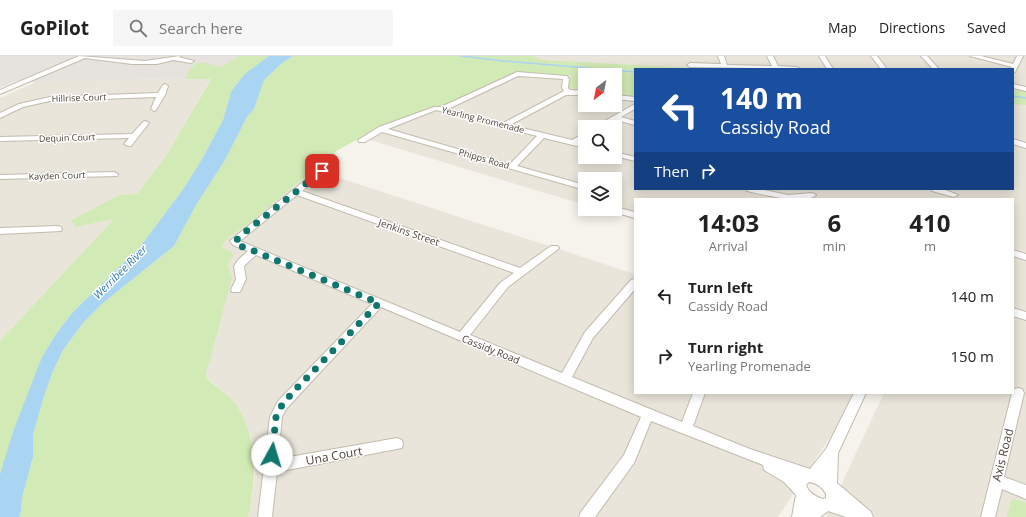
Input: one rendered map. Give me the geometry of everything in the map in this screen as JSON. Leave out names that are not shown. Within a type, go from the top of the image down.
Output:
[{"type":"street","points":[[0,92],[85,56],[120,62],[161,61],[175,57],[191,61]]},
{"type":"street","points":[[721,56],[724,66]]},
{"type":"street","points":[[690,65],[699,67],[724,66],[776,68],[770,56]]},
{"type":"street","points":[[822,56],[829,68]]},
{"type":"street","points":[[874,56],[883,68]]},
{"type":"street","points":[[924,56],[935,68]]},
{"type":"street","points":[[973,56],[1014,68],[1020,56]]},
{"type":"street","points":[[442,109],[519,74],[565,77],[565,88],[568,92]]},
{"type":"street","points":[[154,109],[165,86]]},
{"type":"street","points":[[1014,86],[1026,89]]},
{"type":"street","points":[[504,125],[509,121],[568,92],[578,93]]},
{"type":"street","name":"Hillrise Court","points":[[0,116],[21,106],[50,99],[162,95]]},
{"type":"street","points":[[622,98],[634,99]]},
{"type":"street","points":[[611,120],[634,107]]},
{"type":"street","name":"Yearling Promenade","points":[[362,140],[382,129],[430,109],[442,109],[578,144]]},
{"type":"street","points":[[616,117],[634,123]]},
{"type":"street","points":[[128,144],[145,123]]},
{"type":"street","name":"Phipps Road","points":[[382,129],[578,186]]},
{"type":"street","points":[[512,167],[542,135]]},
{"type":"street","name":"Dequin Court","points":[[0,140],[135,136]]},
{"type":"street","points":[[573,143],[578,140]]},
{"type":"street","points":[[1014,142],[1026,146]]},
{"type":"street","points":[[622,156],[634,159]]},
{"type":"street","points":[[296,192],[322,171]]},
{"type":"street","name":"Kayden Court","points":[[0,177],[114,174]]},
{"type":"street","points":[[754,190],[788,198],[812,194]]},
{"type":"street","points":[[939,190],[955,194]]},
{"type":"street","name":"Cassidy Road","points":[[296,192],[239,237],[235,242],[238,245],[648,414],[748,454],[812,476]]},
{"type":"street","name":"Jenkins Street","points":[[296,192],[522,272]]},
{"type":"street","points":[[622,211],[634,215]]},
{"type":"street","points":[[0,231],[58,229]]},
{"type":"street","points":[[462,337],[504,285],[554,248]]},
{"type":"street","points":[[236,290],[241,279],[239,266],[241,262],[254,251]]},
{"type":"street","points":[[1014,253],[1026,257]]},
{"type":"street","points":[[565,380],[589,335],[634,283]]},
{"type":"street","points":[[265,517],[276,417],[282,405],[379,303]]},
{"type":"street","points":[[1014,312],[1026,316]]},
{"type":"street","name":"Axis Road","points":[[988,517],[996,480],[1019,393]]},
{"type":"street","points":[[686,429],[699,394]]},
{"type":"street","points":[[812,476],[831,453],[860,394]]},
{"type":"street","points":[[586,517],[629,458],[648,414]]},
{"type":"street","name":"Una Court","points":[[270,467],[397,444]]},
{"type":"street","points":[[808,517],[826,505],[834,497],[831,487],[831,453]]},
{"type":"street","name":"Cassidy Road","points":[[748,454],[787,476],[802,492]]},
{"type":"street","points":[[799,517],[802,492],[801,481],[803,478],[812,476],[822,479],[866,517]]},
{"type":"street","points":[[996,480],[1026,492]]},
{"type":"street","points":[[802,492],[812,503],[846,509],[859,517]]},
{"type":"shaded area","points":[[0,56],[239,56],[220,69],[211,78],[36,82],[17,81],[0,88]]},
{"type":"shaded area","points":[[293,56],[1026,56],[1026,517],[826,517],[884,394],[1014,394],[1014,198],[634,198],[634,220],[622,216],[622,172],[578,172],[578,203],[360,137],[402,118]]},
{"type":"shaded area","points":[[211,78],[166,156],[137,194],[119,195],[71,221],[75,224],[75,227],[115,218],[0,341],[0,98],[36,82]]},
{"type":"shaded area","points":[[315,170],[634,274],[634,394],[853,394],[836,428],[778,517],[248,517],[253,493],[255,472],[254,451],[250,434],[238,409],[228,396],[207,378],[206,374],[231,278],[228,264],[233,256],[223,248],[222,245],[229,237]]},
{"type":"green space","points":[[239,56],[269,56],[235,86],[231,92],[223,120],[202,159],[184,188],[140,247],[73,312],[56,334],[42,357],[0,474],[0,341],[114,219],[75,227],[75,224],[70,221],[119,195],[137,194],[166,156],[211,79],[185,79],[192,67],[199,63],[204,63],[222,67]]},
{"type":"green space","points":[[293,56],[533,56],[542,60],[694,68],[634,68],[634,97],[622,95],[622,68],[578,68],[578,90],[569,88],[571,75],[515,72],[442,106],[430,107],[380,127],[338,150],[248,224],[229,237],[222,245],[223,248],[232,252],[233,256],[228,264],[232,278],[206,374],[210,381],[232,400],[241,413],[247,427],[254,456],[253,487],[248,517],[19,517],[22,498],[33,457],[33,435],[44,396],[53,371],[63,350],[83,323],[103,303],[174,246],[196,205],[225,160],[247,117],[254,109],[264,80],[282,63]]},
{"type":"green space","points":[[1015,90],[1026,91],[1026,105],[1014,104]]},
{"type":"green space","points":[[1015,499],[1026,503],[1026,517],[1007,517],[1011,500]]},
{"type":"water","name":"Werribee River","points":[[269,56],[293,56],[282,63],[264,80],[254,109],[247,117],[225,160],[196,205],[174,246],[103,303],[83,323],[63,350],[53,371],[44,396],[33,435],[33,457],[22,498],[21,512],[19,517],[0,517],[0,474],[14,429],[42,357],[56,334],[73,312],[140,247],[184,188],[202,159],[223,120],[231,92],[235,86],[245,74]]},
{"type":"waterway","points":[[461,56],[634,72]]},
{"type":"waterway","points":[[1014,96],[1026,98]]},
{"type":"route","points":[[272,455],[276,417],[282,405],[379,303],[238,245],[235,242],[236,239],[322,171]]}]
